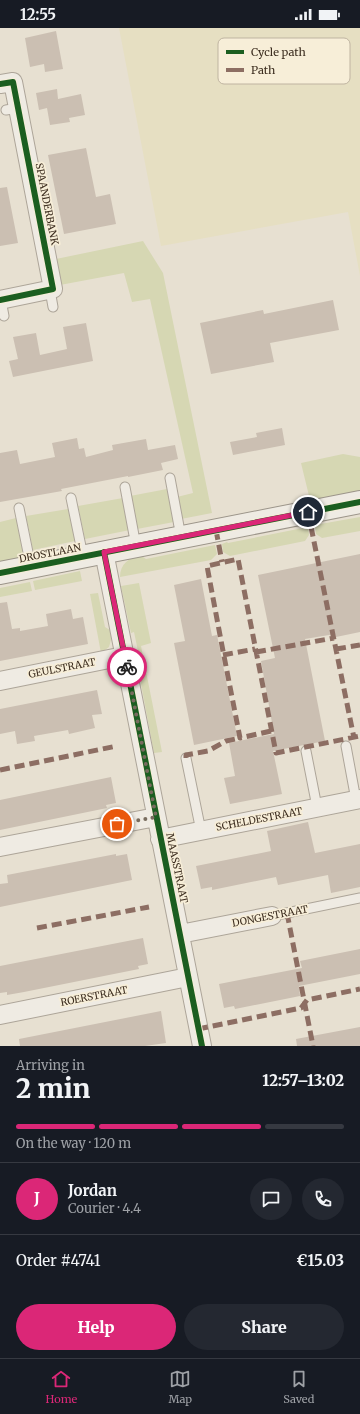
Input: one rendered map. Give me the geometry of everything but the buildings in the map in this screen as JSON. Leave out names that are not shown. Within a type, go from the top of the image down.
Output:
[{"type":"street","name":"SPAANDERBANK","points":[[0,84],[13,82],[12,109],[53,289],[52,298],[2,305]]},
{"type":"street","name":"DROSTLAAN","points":[[0,573],[360,502]]},
{"type":"street","name":"MAASSTRAAT","points":[[104,552],[202,1046]]},
{"type":"street","name":"GEULSTRAAT","points":[[0,681],[124,656]]},
{"type":"street","name":"SCHELDESTRAAT","points":[[160,839],[358,800]]},
{"type":"street","points":[[0,847],[156,817]]},
{"type":"street","name":"DONGESTRAAT","points":[[180,934],[272,916]]},
{"type":"street","name":"ROERSTRAAT","points":[[0,1015],[188,977]]},
{"type":"lane","points":[[170,478],[181,537]]},
{"type":"lane","points":[[125,487],[136,546]]},
{"type":"lane","points":[[71,498],[83,556]]},
{"type":"lane","points":[[19,508],[31,567]]},
{"type":"lane","name":"SCHELDESTRAAT","points":[[346,746],[358,800]]},
{"type":"lane","name":"SCHELDESTRAAT","points":[[306,751],[317,808]]},
{"type":"lane","points":[[186,758],[201,830]]},
{"type":"lane","name":"DONGESTRAAT","points":[[272,916],[360,898]]},
{"type":"shaded area","points":[[119,28],[360,28],[360,276],[348,212],[161,246]]},
{"type":"green space","points":[[143,241],[163,273],[212,513],[181,519],[177,497],[193,493],[150,299],[132,302],[124,273],[60,285],[56,259]]},
{"type":"green space","points":[[343,454],[360,457],[360,495],[311,504],[301,463]]},
{"type":"green space","points":[[167,489],[174,522],[137,529],[130,496]]},
{"type":"green space","points":[[123,498],[130,530],[85,539],[78,506]]},
{"type":"green space","points":[[68,509],[75,541],[33,550],[26,516]]},
{"type":"green space","points":[[360,517],[360,531],[322,538],[316,534],[315,525]]},
{"type":"green space","points":[[16,518],[24,558],[0,563],[0,522]]},
{"type":"green space","points":[[308,527],[309,535],[305,541],[230,556],[223,552],[222,544],[227,542]]},
{"type":"green space","points":[[215,545],[217,554],[211,560],[120,577],[120,572],[123,565],[136,556],[140,555],[146,559]]},
{"type":"green space","points":[[80,571],[82,581],[35,590],[33,581]]},
{"type":"green space","points":[[30,582],[32,591],[0,597],[0,588]]},
{"type":"green space","points":[[139,583],[151,643],[141,646],[162,752],[154,753],[135,652],[138,651],[134,632],[131,633],[121,586]]},
{"type":"green space","points":[[98,593],[105,627],[110,630],[112,636],[109,647],[101,653],[90,594]]},
{"type":"marked path","points":[[308,512],[354,738]]},
{"type":"marked path","points":[[216,530],[222,562]]},
{"type":"marked path","points":[[271,731],[240,738],[207,566],[238,559],[276,753],[360,736]]},
{"type":"marked path","points":[[256,652],[334,638]]},
{"type":"marked path","points":[[336,649],[360,645]]},
{"type":"marked path","points":[[223,655],[255,649]]},
{"type":"marked path","points":[[186,758],[186,755],[208,751],[226,741],[240,738]]},
{"type":"marked path","points":[[0,770],[117,746]]},
{"type":"marked path","points":[[37,928],[149,907]]},
{"type":"marked path","points":[[287,913],[313,1046]]},
{"type":"marked path","points":[[198,1029],[301,1008],[307,1000],[360,989]]},
{"type":"cycle path","points":[[0,84],[13,82],[53,289],[0,300]]},
{"type":"cycle path","points":[[0,573],[360,502]]},
{"type":"cycle path","points":[[104,552],[202,1046]]},
{"type":"way so far","points":[[117,824],[156,817],[127,667]]},
{"type":"route","points":[[127,667],[104,552],[308,512]]}]
